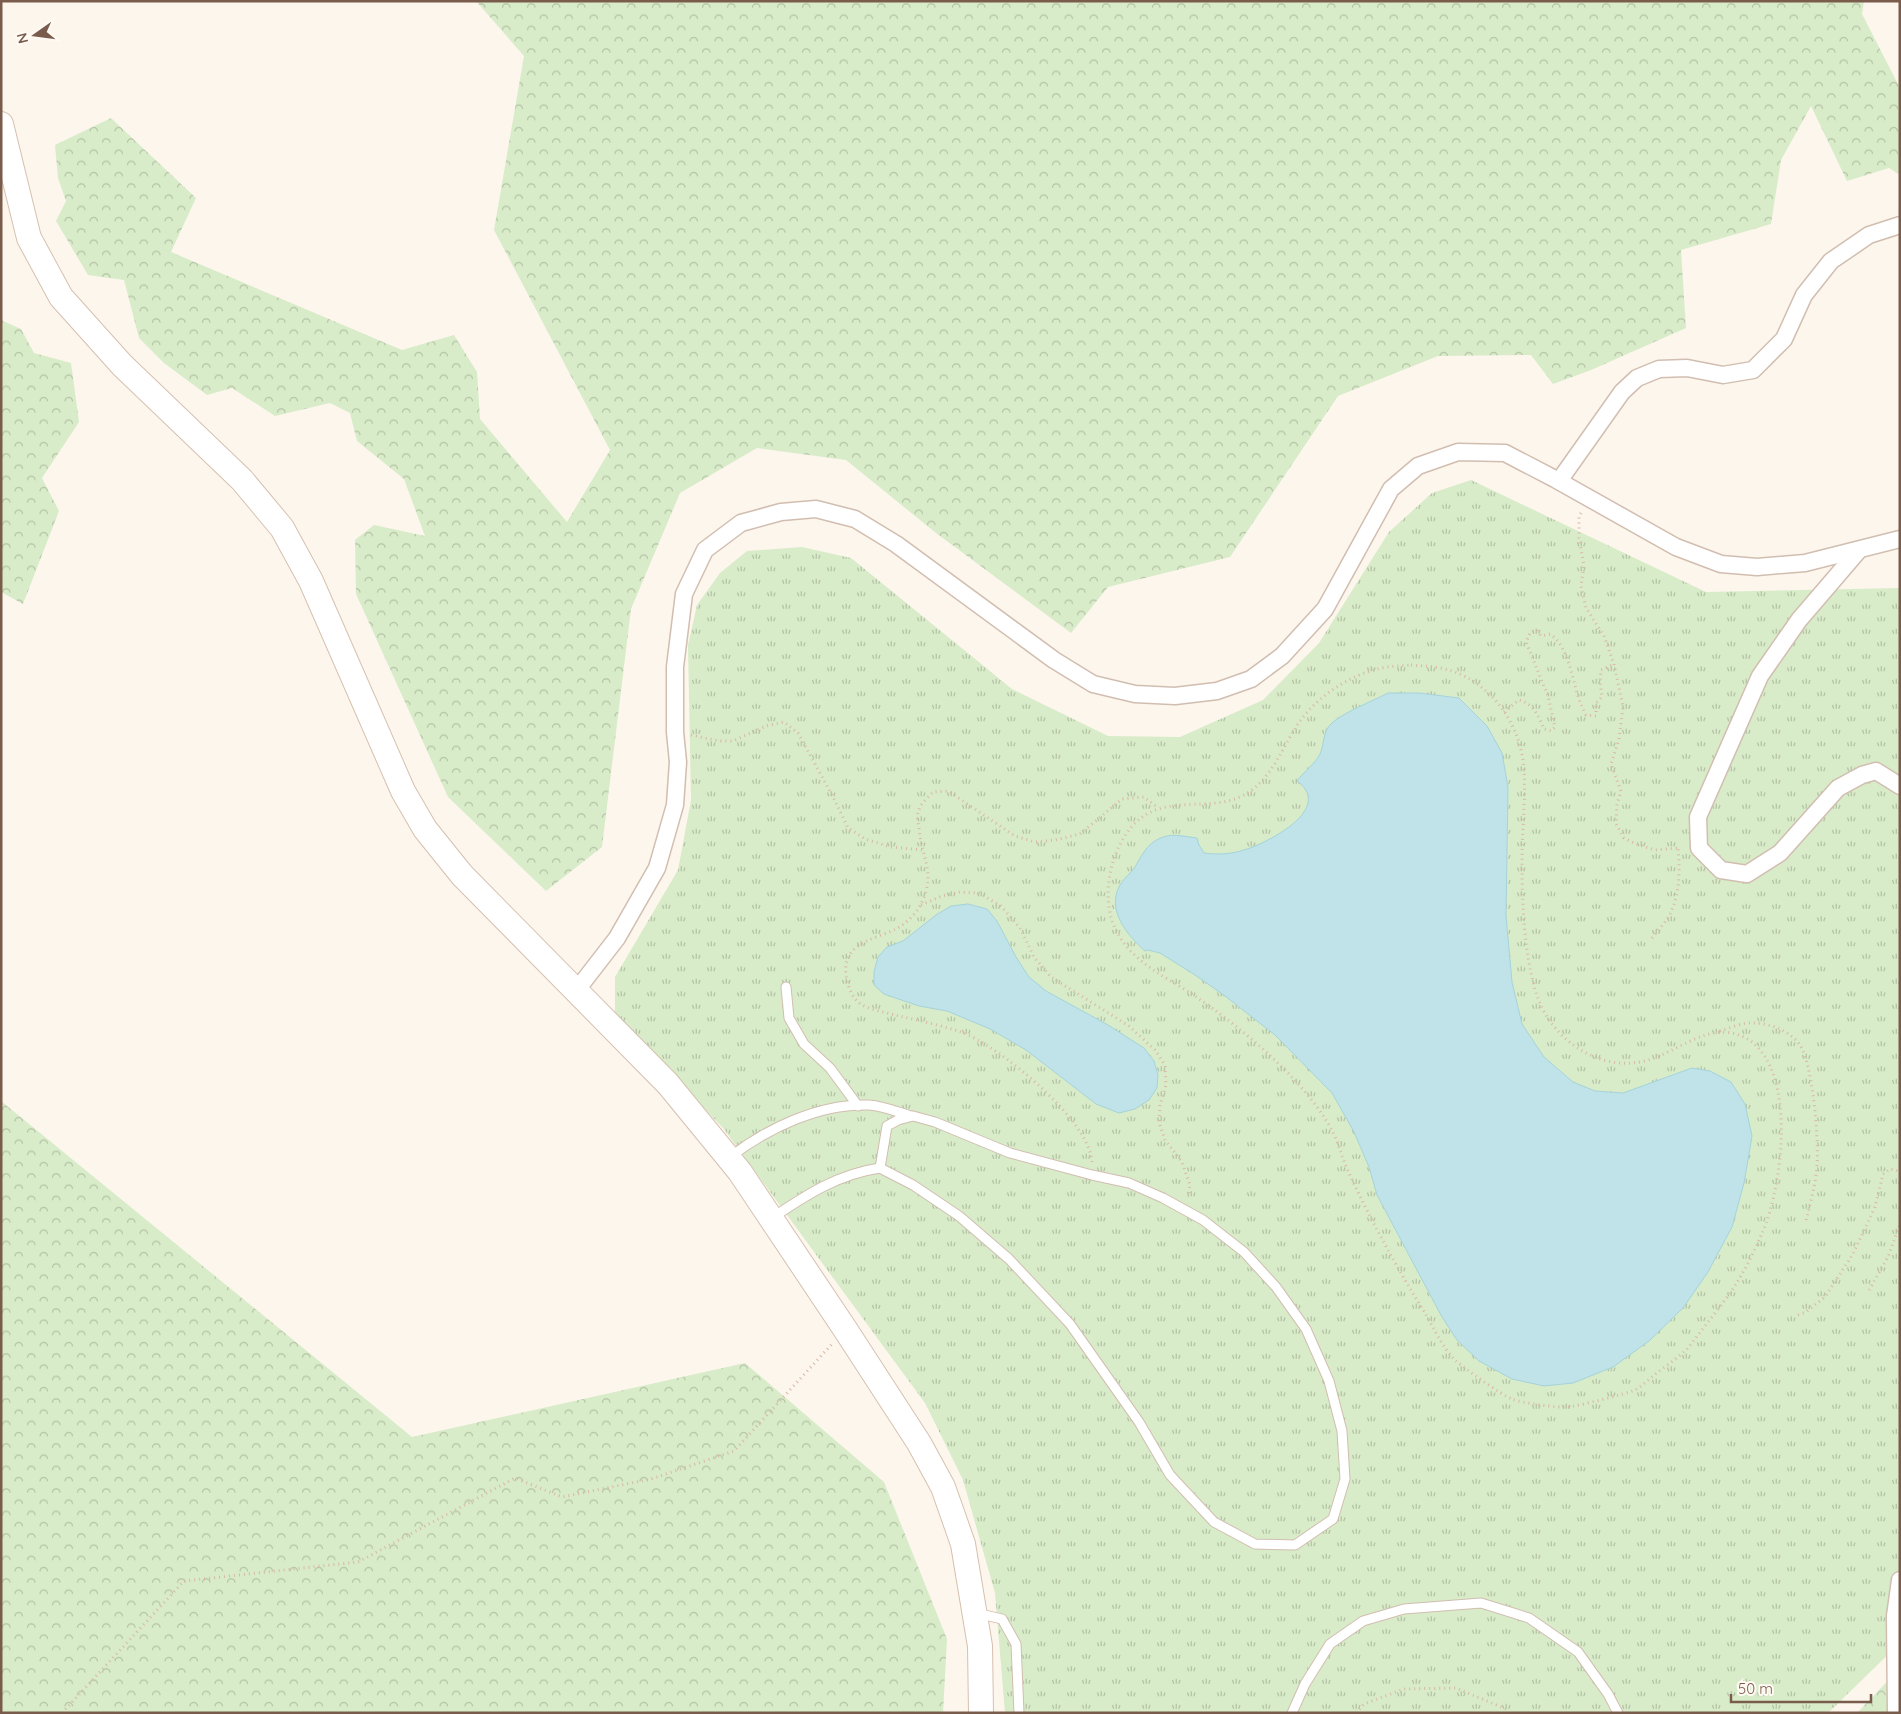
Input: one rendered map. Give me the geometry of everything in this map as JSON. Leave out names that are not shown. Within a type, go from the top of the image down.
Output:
[{"type":"main road","points":[[1,124],[29,238],[61,297],[122,365],[242,480],[282,528],[311,581],[403,791],[425,829],[462,875],[668,1084],[740,1172],[919,1443],[943,1487],[963,1544],[980,1646],[981,1713]]},
{"type":"street","points":[[1559,481],[1622,392],[1637,378],[1660,369],[1687,368],[1723,375],[1753,370],[1784,339],[1804,295],[1831,261],[1869,235],[1900,225]]},
{"type":"street","points":[[576,991],[617,938],[657,868],[675,805],[678,762],[675,732],[674,667],[684,594],[706,550],[740,523],[781,512],[816,508],[855,520],[896,544],[1054,660],[1093,684],[1136,694],[1175,696],[1217,691],[1242,682],[1250,679],[1282,656],[1325,609],[1391,489],[1418,466],[1458,452],[1505,453],[1590,498],[1676,547],[1721,564],[1756,567],[1805,563],[1900,538]]},
{"type":"street","points":[[1859,550],[1799,620],[1760,676],[1698,817],[1699,848],[1721,870],[1747,874],[1780,853],[1838,788],[1862,775],[1876,771],[1900,786]]},
{"type":"street","points":[[1896,1713],[1895,1616],[1900,1580]]},
{"type":"lane","points":[[786,987],[789,1018],[800,1038],[830,1068],[858,1106]]},
{"type":"lane","points":[[728,1159],[762,1136],[796,1120],[835,1107],[871,1105],[935,1122],[1010,1152],[1128,1183],[1163,1198],[1203,1220],[1244,1252],[1276,1287],[1306,1329],[1329,1381],[1342,1431],[1345,1479],[1333,1519],[1295,1545],[1255,1544],[1214,1522],[1170,1475],[1140,1422],[1070,1324],[1008,1259],[959,1216],[913,1185],[880,1168],[859,1171],[806,1195],[772,1219]]},
{"type":"lane","points":[[880,1168],[887,1126],[898,1120],[914,1116]]},
{"type":"lane","points":[[1292,1713],[1305,1684],[1330,1644],[1363,1621],[1404,1609],[1481,1603],[1529,1618],[1578,1652],[1608,1694],[1618,1713]]},
{"type":"lane","points":[[976,1613],[1002,1619],[1016,1644],[1019,1713]]},
{"type":"path","points":[[1590,498],[1579,516],[1584,566],[1581,586],[1586,608],[1604,636],[1614,664],[1622,707],[1619,739],[1612,764],[1621,791],[1617,804],[1616,824],[1624,838],[1656,850],[1678,848],[1699,841]]},
{"type":"path","points":[[1504,712],[1519,700],[1527,702],[1537,714],[1544,730],[1551,731],[1555,727],[1548,696],[1526,642],[1530,633],[1537,630],[1541,636],[1550,634],[1557,639],[1570,665],[1581,707],[1586,715],[1596,716],[1596,703],[1602,697],[1601,670],[1614,664]]},
{"type":"path","points":[[1718,1031],[1741,1036],[1760,1047],[1772,1067],[1782,1136],[1780,1163],[1765,1227],[1736,1285],[1687,1349],[1634,1390],[1567,1407],[1510,1399],[1453,1359],[1400,1272],[1351,1176],[1335,1136],[1317,1105],[1276,1063],[1228,1019],[1150,968],[1133,953],[1116,931],[1110,912],[1108,888],[1114,859],[1126,834],[1139,819],[1158,808],[1176,804],[1201,805],[1224,803],[1247,794],[1266,776],[1280,756],[1295,728],[1311,706],[1331,690],[1378,669],[1411,665],[1439,667],[1462,674],[1488,691],[1504,712],[1519,740],[1524,767],[1522,854],[1525,927],[1537,995],[1547,1017],[1559,1034],[1574,1047],[1594,1056],[1622,1064],[1649,1060],[1692,1040],[1718,1031],[1752,1022],[1770,1026],[1787,1033],[1800,1045],[1807,1063],[1814,1102],[1817,1165],[1806,1221]]},
{"type":"path","points":[[675,732],[719,741],[734,741],[766,726],[784,722],[798,733],[848,828],[865,839],[891,847],[923,850]]},
{"type":"path","points":[[1092,1175],[1091,1152],[1080,1132],[1057,1104],[1026,1073],[994,1050],[962,1033],[878,1011],[861,1004],[851,993],[847,980],[846,966],[849,954],[858,945],[898,928],[913,916],[919,906],[929,880],[919,834],[918,813],[923,802],[933,792],[948,791],[1015,836],[1034,842],[1055,840],[1080,834],[1122,799],[1144,797],[1158,808]]},
{"type":"path","points":[[1652,938],[1671,912],[1677,890],[1680,865],[1678,848]]},
{"type":"path","points":[[919,906],[942,896],[960,892],[979,893],[1001,906],[1020,928],[1034,958],[1050,976],[1129,1026],[1156,1050],[1165,1065],[1166,1085],[1160,1105],[1159,1122],[1165,1140],[1182,1162],[1190,1185],[1185,1210]]},
{"type":"path","points":[[1798,1316],[1825,1297],[1853,1254],[1875,1208],[1883,1174],[1890,1170],[1900,1172]]},
{"type":"path","points":[[1870,1290],[1888,1257],[1900,1224]]},
{"type":"path","points":[[62,1713],[184,1581],[358,1562],[515,1478],[562,1497],[651,1479],[734,1451],[846,1330]]},
{"type":"path","points":[[1356,1713],[1364,1704],[1404,1689],[1456,1688],[1506,1710],[1508,1713]]},
{"type":"green space","points":[[476,1],[1864,1],[1862,14],[1900,88],[1900,175],[1889,168],[1847,181],[1811,106],[1781,160],[1771,224],[1681,250],[1686,328],[1591,370],[1553,384],[1531,355],[1438,356],[1338,396],[1230,557],[1108,587],[1071,633],[936,533],[846,460],[757,448],[680,493],[631,609],[602,847],[546,891],[448,797],[356,594],[355,540],[374,525],[425,536],[404,479],[357,441],[350,413],[330,403],[275,416],[232,388],[207,395],[164,363],[139,338],[124,280],[88,275],[56,221],[66,201],[58,178],[55,145],[111,118],[196,198],[171,252],[402,350],[454,335],[477,372],[480,419],[567,522],[610,450],[494,230],[524,56]]},
{"type":"green space","points":[[1,320],[21,329],[34,353],[71,363],[79,422],[42,478],[59,511],[23,604],[1,592]]},
{"type":"green space","points":[[1471,480],[1706,592],[1900,588],[1900,1643],[1828,1713],[1005,1713],[995,1593],[963,1480],[925,1403],[723,1128],[615,1015],[615,977],[678,870],[691,800],[688,645],[697,605],[720,573],[747,551],[802,547],[851,558],[1012,689],[1108,736],[1180,737],[1263,700],[1319,643],[1389,532],[1432,493]]},
{"type":"green space","points":[[1,1101],[412,1437],[745,1363],[884,1482],[947,1639],[943,1713],[1,1713]]},
{"type":"green space","points":[[1900,1668],[1900,1713],[1857,1713]]},
{"type":"water","points":[[1388,693],[1419,693],[1459,698],[1487,726],[1502,753],[1508,787],[1506,916],[1512,982],[1522,1024],[1544,1057],[1573,1082],[1595,1091],[1623,1093],[1692,1068],[1710,1071],[1731,1082],[1745,1104],[1752,1136],[1744,1183],[1732,1227],[1708,1272],[1683,1308],[1649,1341],[1613,1367],[1573,1383],[1544,1386],[1512,1379],[1479,1361],[1457,1340],[1442,1317],[1377,1195],[1369,1167],[1354,1132],[1332,1093],[1275,1035],[1225,996],[1160,953],[1145,951],[1125,930],[1117,913],[1115,904],[1116,894],[1120,885],[1135,867],[1147,848],[1161,838],[1178,835],[1197,838],[1204,853],[1231,853],[1258,845],[1295,822],[1304,812],[1308,802],[1306,791],[1297,781],[1320,754],[1330,725],[1358,707]]},
{"type":"water","points":[[968,904],[987,909],[997,921],[1029,977],[1046,991],[1108,1025],[1144,1048],[1154,1061],[1158,1075],[1157,1088],[1149,1100],[1135,1109],[1119,1113],[1096,1104],[1026,1050],[990,1029],[947,1011],[919,1006],[884,994],[874,985],[874,972],[878,957],[887,947],[903,941],[936,915],[951,906]]}]
